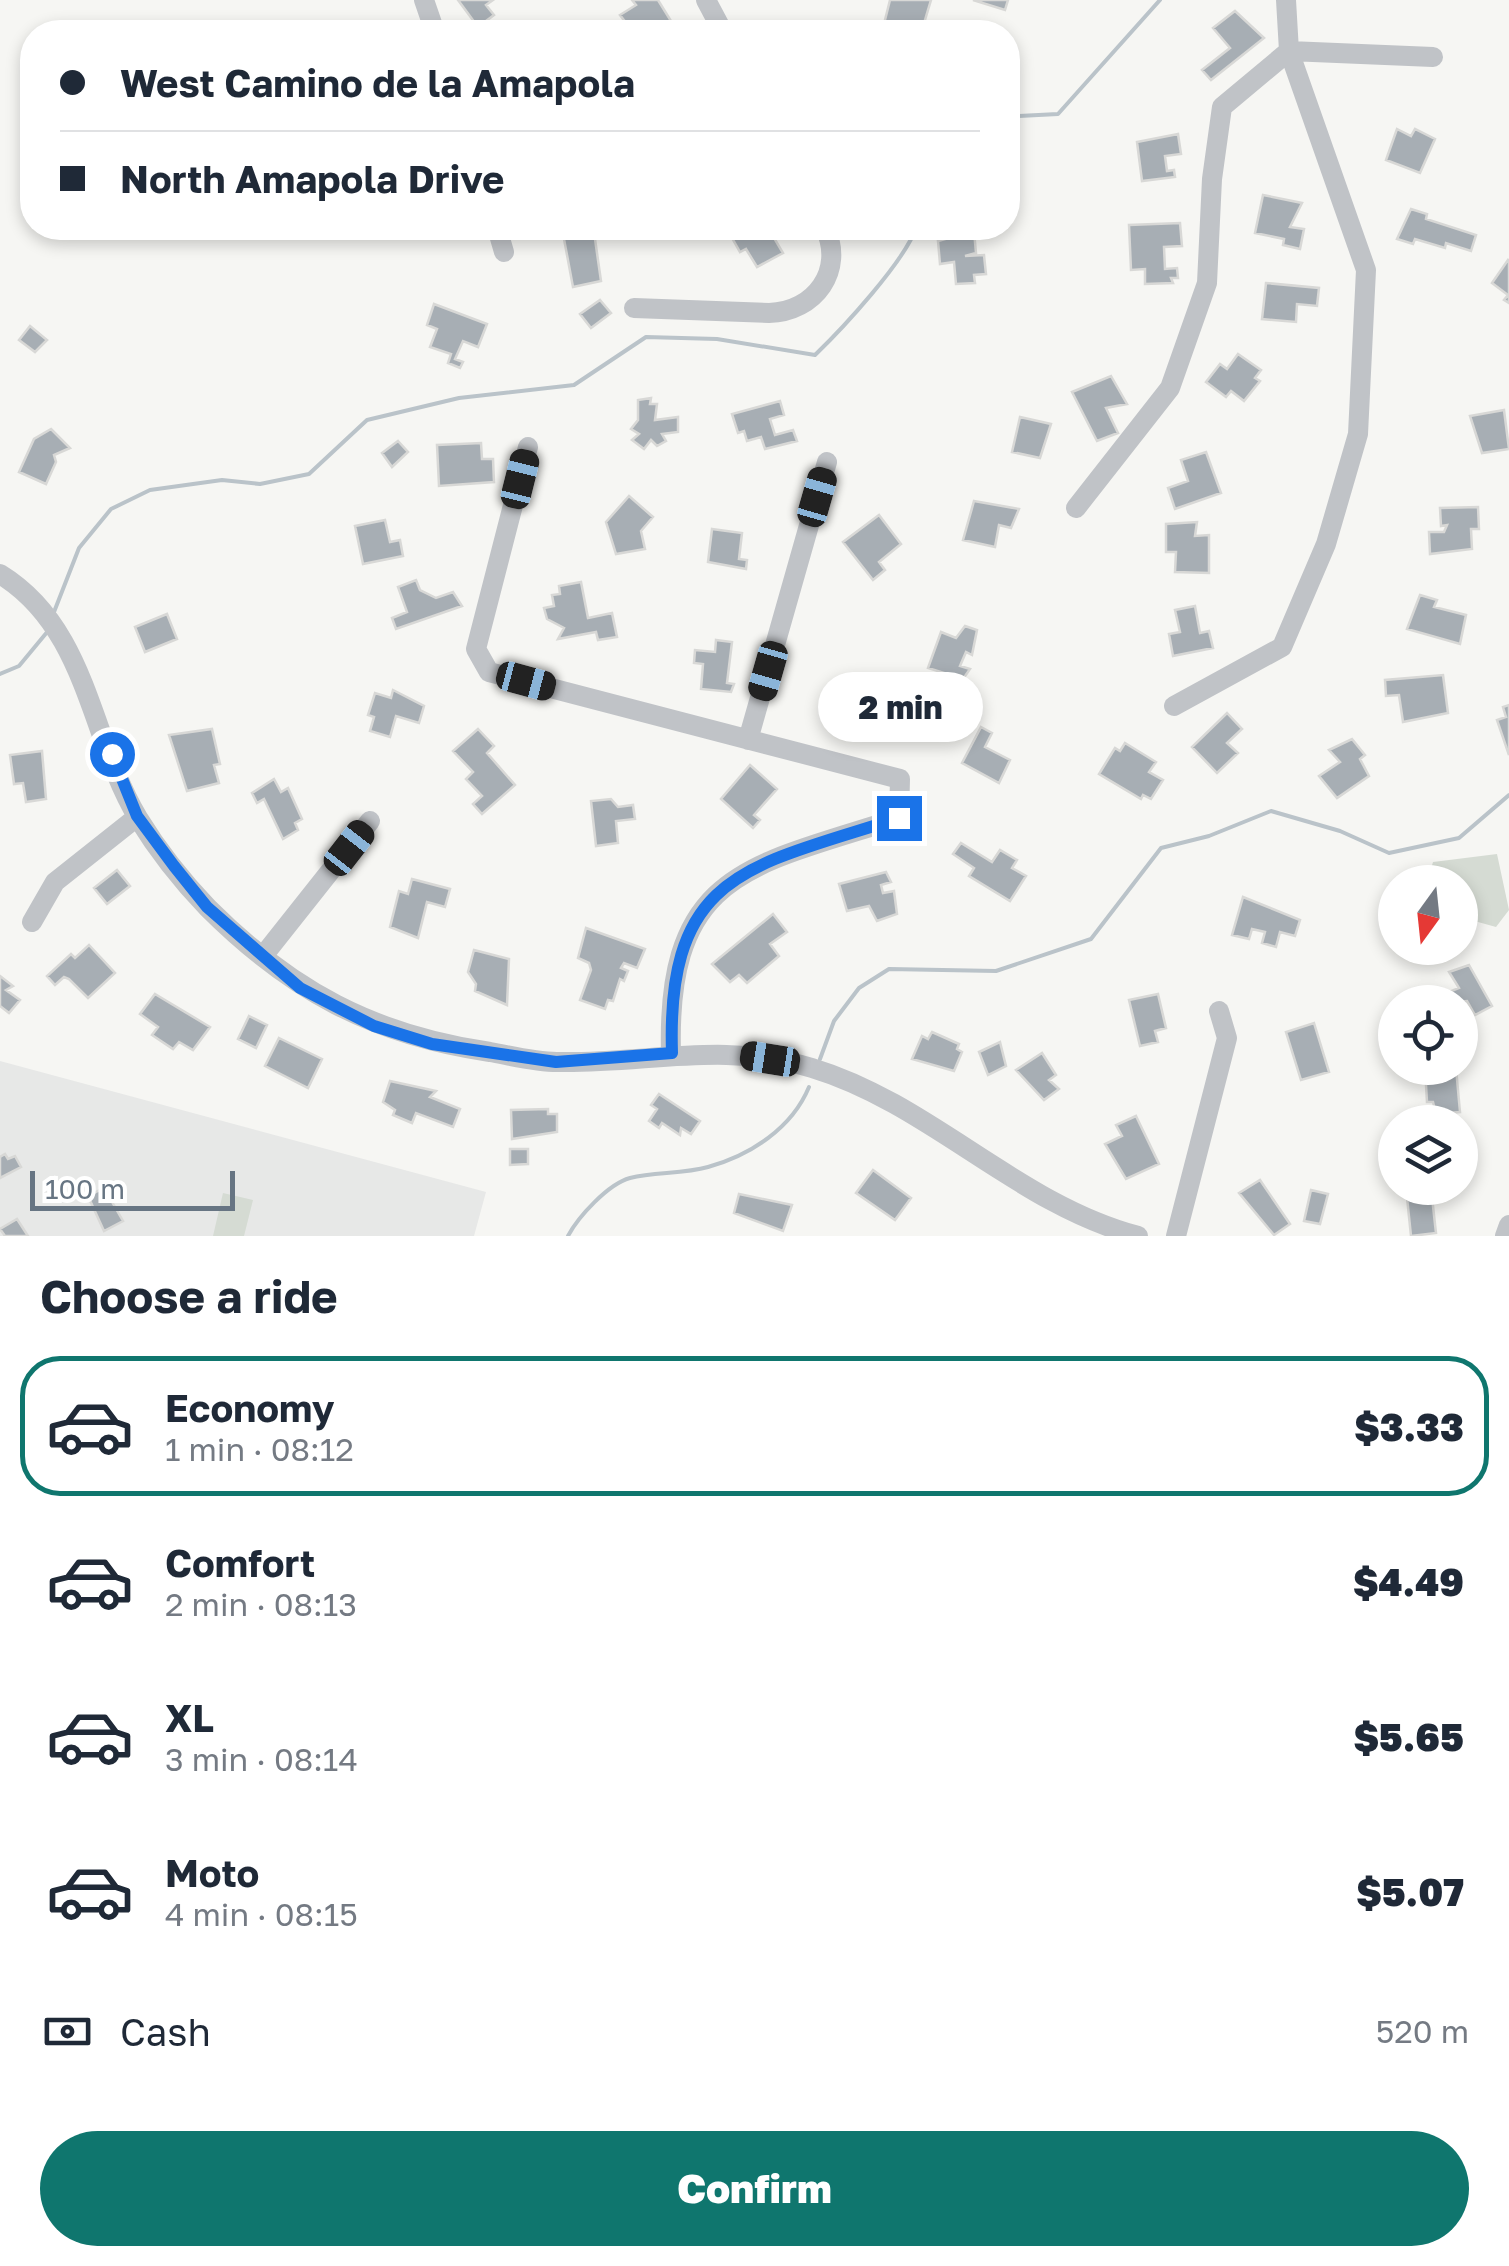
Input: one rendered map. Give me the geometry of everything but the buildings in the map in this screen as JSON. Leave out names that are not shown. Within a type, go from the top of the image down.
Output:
[{"type":"street","points":[[1174,706],[1282,647],[1326,544],[1358,434],[1366,270],[1289,52],[1286,0]]},
{"type":"street","points":[[1076,508],[1170,388],[1207,283],[1212,179],[1222,107],[1289,52],[1433,57]]},
{"type":"street","points":[[500,240],[504,252]]},
{"type":"street","points":[[634,308],[768,313],[791,309],[812,296],[830,273],[831,240]]},
{"type":"street","points":[[528,447],[476,649],[488,672],[900,779],[899,818],[779,856],[714,892],[692,924],[675,966],[672,1053]]},
{"type":"street","points":[[748,740],[827,462]]},
{"type":"street","points":[[0,574],[26,590],[75,660],[137,816],[207,907],[300,988],[374,1026],[432,1044],[556,1062],[732,1052],[849,1080],[928,1122],[1038,1195],[1095,1225],[1138,1236]]},
{"type":"street","points":[[32,922],[55,882],[137,816]]},
{"type":"street","points":[[264,956],[370,820]]},
{"type":"street","points":[[1176,1236],[1227,1038],[1220,1011]]},
{"type":"street","points":[[1505,1236],[1509,1225]]},
{"type":"shaded area","points":[[1497,854],[1509,910],[1496,927],[1478,922],[1478,865],[1432,865]]},
{"type":"shaded area","points":[[0,1061],[486,1192],[474,1236],[0,1236]]},
{"type":"shaded area","points":[[223,1193],[253,1200],[244,1236],[213,1236]]},
{"type":"waterway","points":[[1020,116],[1058,114],[1160,0]]},
{"type":"waterway","points":[[54,612],[79,548],[111,509],[150,490],[222,480],[260,484],[309,474],[367,420],[459,398],[574,385],[646,337],[717,339],[815,355],[886,276],[910,240]]},
{"type":"waterway","points":[[0,674],[19,666],[48,631]]},
{"type":"waterway","points":[[820,1059],[834,1021],[859,988],[889,969],[996,971],[1091,939],[1161,848],[1209,836],[1271,811],[1340,831],[1389,853],[1459,838],[1509,795]]},
{"type":"waterway","points":[[568,1236],[594,1202],[621,1181],[708,1167],[754,1147],[781,1127],[809,1087]]},
{"type":"route","points":[[112,754],[137,816],[174,866],[207,907],[300,988],[374,1026],[432,1044],[556,1062],[672,1053],[670,1006],[675,966],[692,924],[714,892],[779,856],[899,818]]}]
